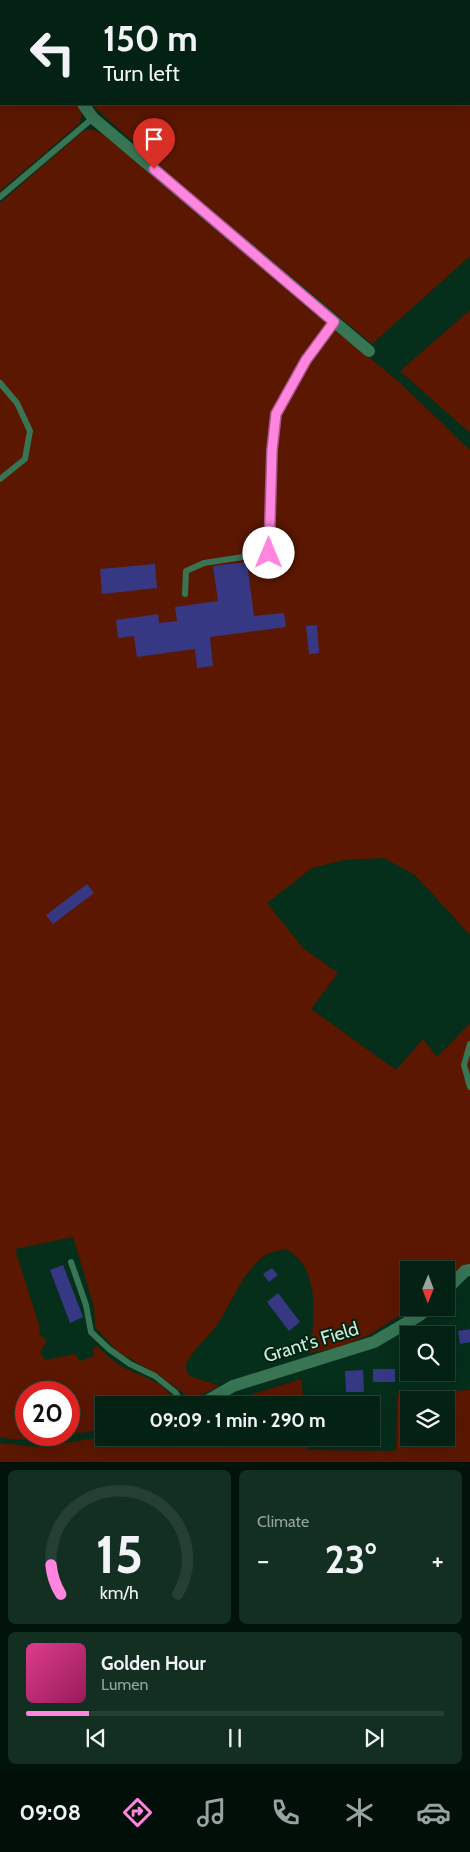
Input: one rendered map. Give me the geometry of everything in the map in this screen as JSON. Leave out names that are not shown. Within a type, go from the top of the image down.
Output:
[{"type":"street","points":[[84,105],[93,118],[369,351]]},
{"type":"street","points":[[455,1281],[465,1271],[470,1270]]},
{"type":"street","name":"Grant's Field","points":[[216,1396],[233,1386],[374,1342],[418,1316]]},
{"type":"lane","points":[[0,197],[93,118]]},
{"type":"lane","points":[[185,594],[186,571],[204,563],[269,553],[272,450],[276,414],[306,360],[334,322]]},
{"type":"lane","points":[[0,383],[17,403],[30,431],[26,459],[0,479]]},
{"type":"lane","points":[[470,1044],[464,1065],[470,1087]]},
{"type":"lane","points":[[70,1262],[86,1305],[90,1332],[123,1359],[155,1376],[178,1396]]},
{"type":"shaded area","points":[[0,105],[79,105],[82,110],[80,123],[0,191]]},
{"type":"shaded area","points":[[92,105],[470,105],[470,256],[372,344],[180,184]]},
{"type":"shaded area","points":[[88,129],[104,135],[313,312],[398,381],[470,450],[470,935],[415,875],[384,858],[344,860],[312,868],[267,903],[303,948],[338,973],[311,1009],[396,1070],[423,1039],[437,1057],[470,1023],[470,1265],[455,1272],[455,1261],[400,1261],[400,1315],[369,1335],[337,1348],[309,1353],[314,1311],[310,1281],[305,1268],[297,1257],[286,1249],[266,1255],[249,1271],[216,1326],[193,1352],[187,1362],[186,1369],[190,1376],[220,1386],[198,1396],[187,1396],[159,1375],[118,1352],[95,1327],[94,1307],[73,1237],[15,1249],[40,1328],[39,1334],[47,1341],[40,1352],[45,1360],[75,1354],[80,1361],[94,1356],[92,1349],[97,1346],[121,1366],[159,1384],[172,1396],[95,1396],[95,1431],[80,1433],[80,1381],[15,1381],[15,1439],[0,1437],[0,203],[82,132]]},
{"type":"shaded area","points":[[470,310],[470,433],[400,371]]},
{"type":"shaded area","points":[[301,1379],[303,1396],[247,1396]]},
{"type":"shaded area","points":[[470,1390],[470,1462],[0,1462],[0,1443],[37,1447],[80,1446],[80,1441],[95,1438],[95,1446],[307,1446],[308,1450],[396,1451],[397,1394],[400,1394],[400,1446],[455,1446],[455,1391],[452,1391]]},
{"type":"building","points":[[247,562],[254,616],[284,613],[286,627],[210,637],[213,666],[197,668],[195,649],[137,657],[134,636],[118,638],[116,620],[158,614],[159,623],[177,621],[175,607],[218,601],[213,566]]},
{"type":"building","points":[[155,564],[157,588],[102,594],[100,569]]},
{"type":"building","points":[[317,625],[319,653],[309,654],[306,626]]},
{"type":"building","points":[[87,884],[94,893],[53,924],[46,915]]},
{"type":"building","points":[[63,1265],[83,1317],[70,1323],[50,1270]]},
{"type":"building","points":[[272,1268],[278,1275],[269,1282],[263,1274]]},
{"type":"building","points":[[278,1293],[300,1322],[289,1331],[267,1302]]},
{"type":"building","points":[[470,1329],[470,1342],[460,1344],[458,1331]]},
{"type":"building","points":[[373,1369],[395,1369],[395,1382],[373,1382]]},
{"type":"building","points":[[363,1370],[364,1392],[346,1392],[345,1371]]},
{"type":"route","points":[[154,169],[334,322],[306,360],[276,414],[272,450],[269,553]]}]
